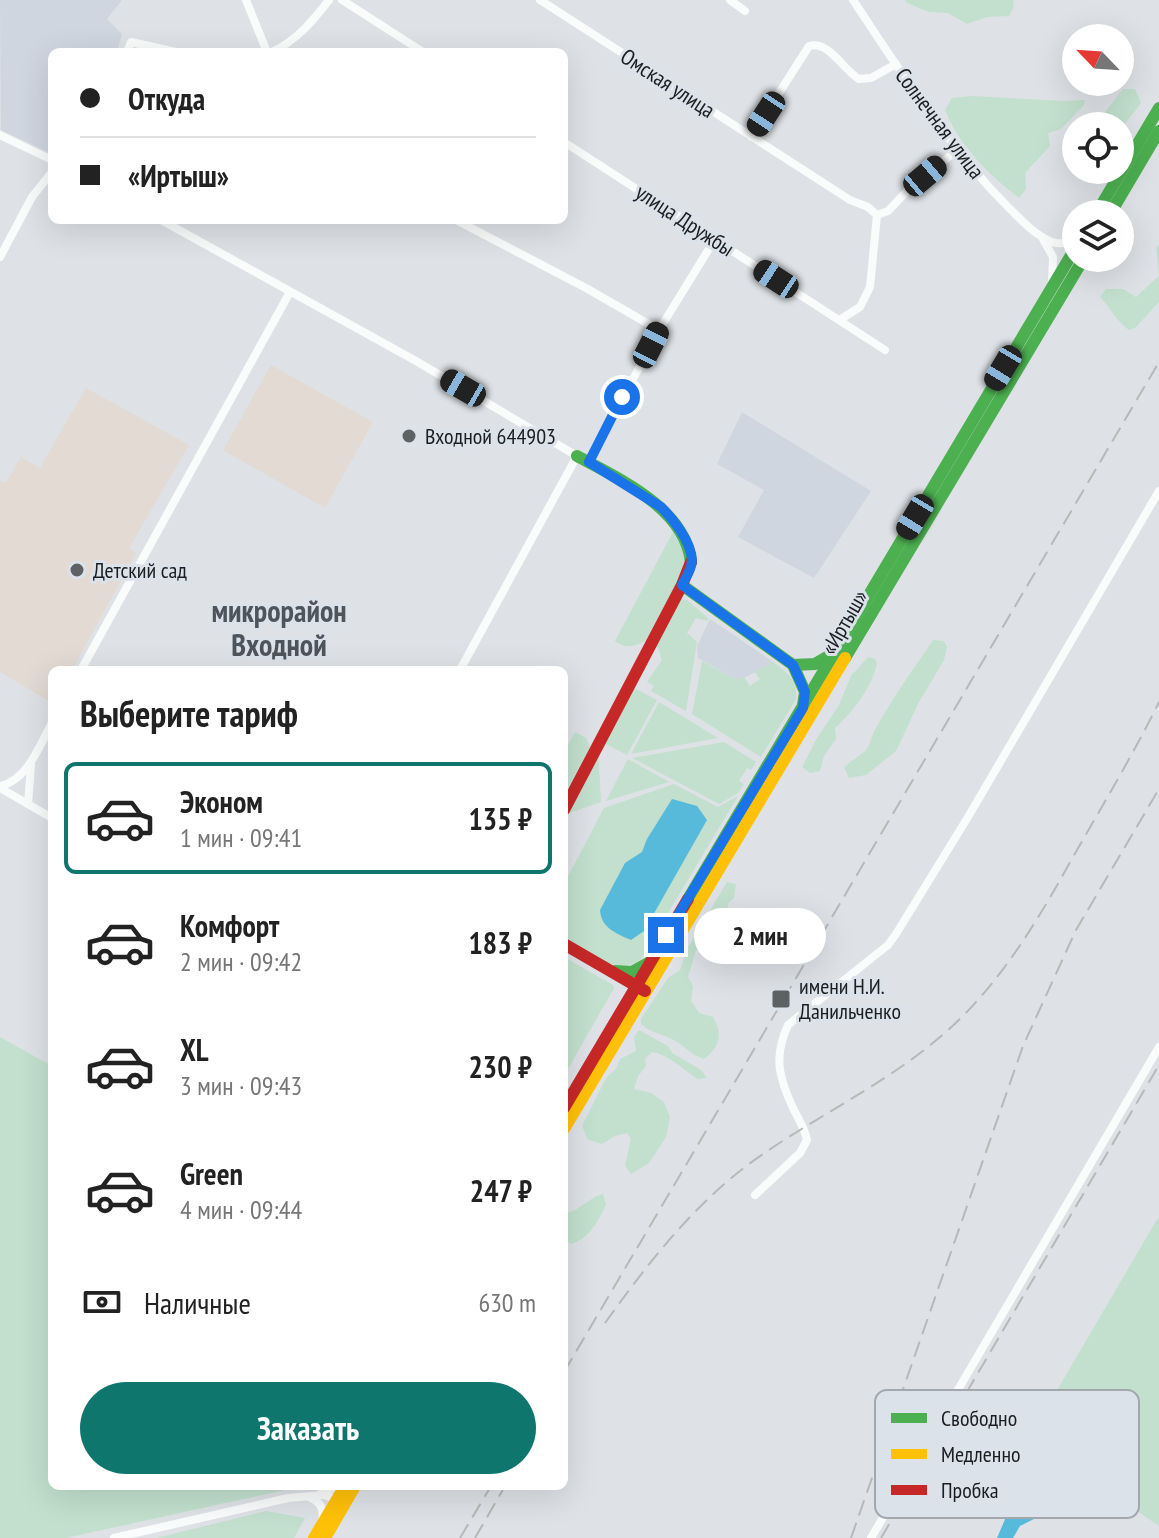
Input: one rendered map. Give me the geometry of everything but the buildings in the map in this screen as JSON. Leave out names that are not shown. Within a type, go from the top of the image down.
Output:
[{"type":"main road","points":[[1104,200],[1159,108]]},
{"type":"main road","points":[[1118,200],[1159,131]]},
{"type":"main road","name":"«Иртыш»","points":[[568,1101],[622,1010],[641,988],[650,962],[1062,270]]},
{"type":"main road","name":"«Иртыш»","points":[[568,1122],[641,988],[807,725],[926,519],[1076,272]]},
{"type":"main road","points":[[568,802],[691,567],[691,554],[661,507],[583,459]]},
{"type":"main road","points":[[682,585],[793,665],[805,692],[803,708]]},
{"type":"main road","points":[[793,665],[811,666],[825,661],[835,651]]},
{"type":"main road","points":[[568,946],[641,988]]},
{"type":"main road","points":[[608,969],[632,972],[650,962]]},
{"type":"main road","points":[[608,969],[623,988],[622,1010]]},
{"type":"main road","points":[[320,1535],[340,1496]]},
{"type":"street","points":[[246,0],[267,48]]},
{"type":"street","points":[[278,48],[310,25],[329,0]]},
{"type":"street","points":[[342,0],[417,48]]},
{"type":"street","name":"Омская улица","points":[[540,0],[877,215]]},
{"type":"street","points":[[730,0],[745,11]]},
{"type":"street","name":"Солнечная улица","points":[[853,0],[957,150],[991,190],[1040,235]]},
{"type":"street","points":[[129,48],[131,42],[158,48]]},
{"type":"street","points":[[751,137],[809,46],[824,46],[859,79],[871,78],[896,64]]},
{"type":"street","points":[[0,135],[48,158]]},
{"type":"street","name":"улица Дружбы","points":[[568,145],[885,350]]},
{"type":"street","points":[[841,319],[860,307],[870,287],[877,215],[888,211],[908,190],[957,150]]},
{"type":"street","points":[[0,257],[32,197],[48,177]]},
{"type":"street","points":[[168,224],[429,368],[583,459]]},
{"type":"street","points":[[464,224],[659,330]]},
{"type":"street","points":[[1040,235],[1062,243]]},
{"type":"street","points":[[1040,235],[1053,257],[1051,288]]},
{"type":"street","points":[[462,666],[715,239]]},
{"type":"street","points":[[86,666],[290,292]]},
{"type":"street","points":[[755,1195],[800,1153],[807,1140],[778,1067],[779,1042],[788,1025],[888,945],[896,934],[1159,491]]},
{"type":"street","points":[[0,787],[15,781],[33,758],[48,730]]},
{"type":"street","points":[[28,804],[33,758]]},
{"type":"street","points":[[0,787],[48,816]]},
{"type":"street","points":[[958,1390],[1159,1047]]},
{"type":"street","points":[[311,1496],[323,1510],[320,1535]]},
{"type":"street","points":[[114,1538],[288,1498],[340,1496]]},
{"type":"street","points":[[871,1538],[883,1518]]},
{"type":"shaded area","points":[[0,0],[122,0],[107,19],[122,34],[118,48],[48,48],[48,152],[1,130]]},
{"type":"shaded area","points":[[271,365],[373,422],[325,508],[223,450]]},
{"type":"shaded area","points":[[86,388],[189,445],[129,548],[136,553],[74,666],[48,666],[48,701],[0,672],[0,481],[6,483],[21,457],[40,468]]},
{"type":"shaded area","points":[[742,412],[871,491],[814,578],[738,537],[764,490],[717,464]]},
{"type":"shaded area","points":[[710,619],[772,661],[769,666],[735,679],[698,658],[697,646]]},
{"type":"green space","points":[[905,0],[1013,0],[1014,6],[1009,16],[987,17],[967,24],[948,13],[929,12]]},
{"type":"green space","points":[[1135,89],[1141,103],[1134,112],[1105,112],[1118,96],[1134,96]]},
{"type":"green space","points":[[952,98],[1085,100],[1077,112],[1062,112],[1062,128],[1048,133],[1050,146],[1025,173],[1026,189],[1019,198],[976,158],[958,135],[945,110]]},
{"type":"green space","points":[[1159,245],[1159,276],[1156,247]]},
{"type":"green space","points":[[1159,276],[1159,302],[1135,328],[1129,330],[1124,326],[1100,297],[1106,289],[1123,289],[1136,297]]},
{"type":"green space","points":[[673,532],[683,549],[686,566],[646,640],[630,646],[619,644],[615,641]]},
{"type":"green space","points":[[682,599],[708,618],[708,621],[696,618],[687,633],[697,642],[686,711],[651,691],[654,686],[647,682],[662,660],[658,648],[653,645],[677,602]]},
{"type":"green space","points":[[933,640],[944,641],[947,647],[944,660],[919,702],[896,751],[866,775],[849,778],[844,767],[866,750],[888,707]]},
{"type":"green space","points":[[868,657],[877,663],[871,681],[855,707],[835,728],[836,739],[824,756],[820,771],[810,773],[802,767],[839,705],[851,676]]},
{"type":"green space","points":[[702,661],[735,679],[744,677],[750,686],[760,679],[754,671],[768,666],[772,661],[793,681],[796,699],[761,757],[692,714]]},
{"type":"green space","points":[[632,687],[657,700],[627,755],[602,742]]},
{"type":"green space","points":[[659,702],[718,738],[631,754]]},
{"type":"green space","points":[[575,732],[586,738],[590,747],[568,788],[568,745]]},
{"type":"green space","points":[[724,742],[756,762],[751,770],[747,768],[739,781],[744,784],[738,793],[719,804],[632,758]]},
{"type":"green space","points":[[598,747],[601,802],[568,814],[568,807]]},
{"type":"green space","points":[[628,759],[669,782],[606,801]]},
{"type":"green space","points":[[674,784],[718,807],[738,796],[640,960],[622,966],[602,960],[568,941],[568,876],[604,808]]},
{"type":"green space","points":[[727,882],[736,884],[734,898],[728,903],[729,924],[711,947],[696,950],[688,977],[693,986],[691,1001],[699,1013],[713,1017],[718,1029],[717,1045],[704,1059],[645,1027],[641,1019],[668,978],[680,970],[686,951]]},
{"type":"green space","points":[[568,959],[614,988],[568,1069]]},
{"type":"green space","points":[[639,1030],[668,1046],[672,1053],[701,1070],[707,1078],[697,1079],[676,1063],[652,1052],[645,1059],[646,1066],[638,1076],[634,1089],[651,1093],[664,1102],[670,1117],[666,1137],[649,1163],[631,1174],[625,1166],[631,1138],[627,1133],[602,1144],[588,1140],[582,1126],[606,1078],[616,1069],[620,1059],[636,1051],[634,1037]]},
{"type":"green space","points":[[0,1037],[48,1064],[48,1490],[285,1490],[66,1538],[0,1538]]},
{"type":"green space","points":[[603,1194],[606,1205],[588,1234],[570,1244],[568,1213]]},
{"type":"green space","points":[[1159,1216],[1159,1526],[1139,1512],[1139,1390],[1057,1390]]},
{"type":"green space","points":[[266,1511],[305,1518],[294,1538],[156,1538]]},
{"type":"water","points":[[672,799],[697,806],[707,820],[644,931],[631,940],[607,926],[600,910],[625,863],[642,852]]},
{"type":"water","points":[[1006,1518],[1036,1518],[1020,1526],[1013,1538],[997,1538]]},
{"type":"railway","points":[[568,1365],[1159,362]]},
{"type":"railway","points":[[605,1323],[659,1252],[719,1188],[766,1152],[926,1049],[986,990],[1020,946],[1049,899],[1159,702]]},
{"type":"railway","points":[[903,1390],[1023,1046],[1076,930],[1159,789]]},
{"type":"railway","points":[[968,1390],[1159,1065]]},
{"type":"railway","points":[[851,1538],[875,1469]]},
{"type":"railway","points":[[460,1538],[489,1490]]},
{"type":"railway","points":[[475,1538],[503,1490]]},
{"type":"railway","points":[[881,1538],[893,1518]]},
{"type":"traffic: fast","points":[[1104,200],[1159,108]]},
{"type":"traffic: fast","points":[[1118,200],[1159,131]]},
{"type":"traffic: fast","points":[[688,899],[1062,271]]},
{"type":"traffic: fast","points":[[845,658],[1076,272]]},
{"type":"traffic: fast","points":[[577,456],[648,497],[677,526],[691,562]]},
{"type":"traffic: fast","points":[[682,585],[793,665],[805,692],[803,705]]},
{"type":"traffic: fast","points":[[793,665],[815,664],[834,653]]},
{"type":"traffic: fast","points":[[615,971],[632,972],[650,962]]},
{"type":"traffic: slow","points":[[568,1122],[845,658]]},
{"type":"traffic: slow","points":[[314,1538],[343,1490]]},
{"type":"traffic: slow","points":[[325,1538],[353,1490]]},
{"type":"traffic: jam","points":[[568,802],[682,585],[691,562]]},
{"type":"traffic: jam","points":[[568,1101],[688,899]]},
{"type":"traffic: jam","points":[[568,946],[645,991]]},
{"type":"place","name":"Входной 644903","points":[[409,436]]},
{"type":"place","name":"Детский сад","points":[[77,570]]},
{"type":"place","name":"имени Н.И. Данильченко","points":[[781,999]]},
{"type":"district","name":"микрорайон Входной","points":[[279,627]]},
{"type":"route","points":[[622,397],[589,462],[668,514],[691,554],[691,567],[682,585],[793,665],[805,692],[803,708],[666,935]]}]
